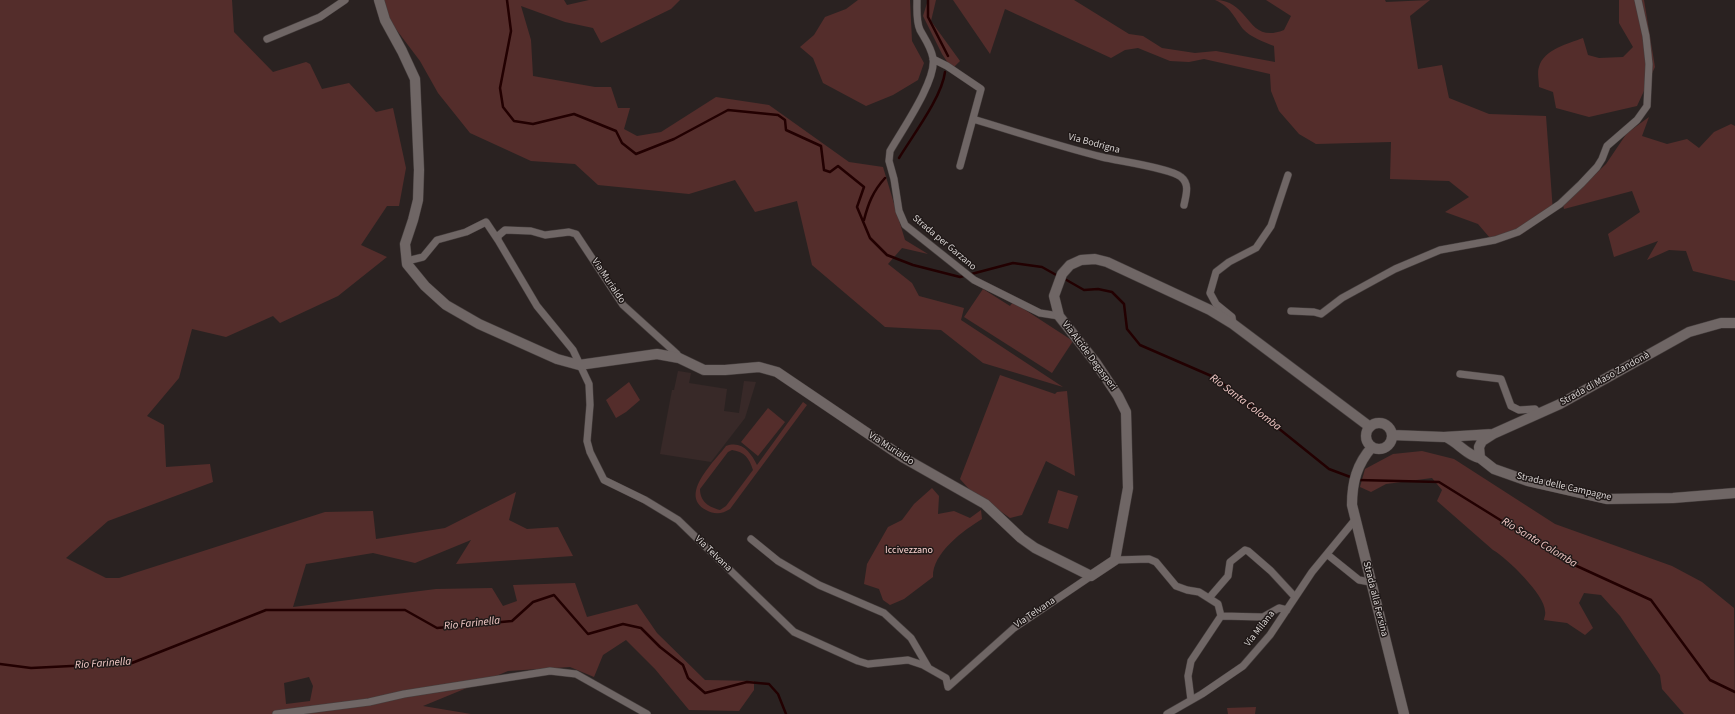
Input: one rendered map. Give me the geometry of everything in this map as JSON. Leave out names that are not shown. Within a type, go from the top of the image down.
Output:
[{"type":"street","points":[[267,38],[320,17],[345,0]]},
{"type":"street","points":[[379,0],[384,20],[402,51],[415,79],[418,149],[418,200],[405,244],[407,264],[425,286],[446,305],[479,324],[504,336],[557,359],[579,365]]},
{"type":"street","name":"Strada per Garzano","points":[[917,0],[918,22],[930,48],[933,59],[933,70],[929,83],[890,151],[889,161],[894,179],[899,211],[905,225],[962,272],[974,280],[1040,313],[1059,316]]},
{"type":"street","points":[[1291,312],[1314,312],[1321,314],[1342,298],[1395,269],[1440,250],[1495,240],[1518,232],[1560,204],[1597,167],[1607,146],[1637,120],[1647,106],[1649,64],[1646,36],[1638,0]]},
{"type":"street","points":[[933,59],[947,66],[981,89],[960,166]]},
{"type":"street","name":"Via Bodrigna","points":[[973,119],[1101,157],[1167,171],[1180,176],[1186,182],[1187,192],[1184,205]]},
{"type":"street","name":"Via Alcide Degasperi","points":[[1233,324],[1232,317],[1216,304],[1210,293],[1216,272],[1229,262],[1256,248],[1271,226],[1288,175]]},
{"type":"street","name":"Via Telvana","points":[[407,261],[423,257],[437,240],[466,232],[486,222],[537,306],[573,350],[589,384],[590,406],[587,441],[604,480],[645,500],[678,520],[794,632],[838,654],[868,664],[908,660],[928,667],[946,678],[948,687],[1014,628],[1115,560]]},
{"type":"street","name":"Via Murialdo","points":[[498,240],[498,236],[504,230],[531,231],[545,235],[568,232],[576,234],[623,305],[677,354],[679,358]]},
{"type":"street","name":"Via Alcide Degasperi","points":[[1115,560],[1128,488],[1128,438],[1126,412],[1118,396],[1096,363],[1059,316],[1054,296],[1055,290],[1062,274],[1070,265],[1081,260],[1094,259],[1107,262],[1210,310],[1233,324],[1370,427]]},
{"type":"street","name":"Strada di Maso Zandonà","points":[[1479,447],[1482,441],[1493,434],[1539,414],[1689,332],[1721,323],[1735,323]]},
{"type":"street","name":"Via Murialdo","points":[[579,365],[657,354],[679,358],[704,370],[759,367],[777,372],[904,458],[985,504],[1021,538],[1035,548],[1091,576]]},
{"type":"street","points":[[1460,374],[1501,379],[1511,406],[1519,410],[1535,409],[1539,414]]},
{"type":"street","points":[[1377,424],[1384,424],[1389,428],[1392,434],[1392,440],[1383,449],[1369,451],[1366,437],[1370,427],[1377,424]]},
{"type":"street","points":[[1392,434],[1444,437],[1493,434]]},
{"type":"street","points":[[1444,437],[1461,447],[1472,456],[1480,458],[1479,447],[1468,439],[1459,436]]},
{"type":"street","points":[[1461,447],[1479,447]]},
{"type":"street","name":"Strada alla Fersina","points":[[1369,451],[1359,465],[1352,484],[1354,521],[1404,714]]},
{"type":"street","name":"Strada delle Campagne","points":[[1480,458],[1494,469],[1528,481],[1607,499],[1667,499],[1735,493]]},
{"type":"street","name":"Via Milana","points":[[1167,714],[1243,666],[1270,635],[1312,572],[1354,521]]},
{"type":"street","name":"Via Telvana","points":[[751,539],[778,561],[819,585],[884,613],[911,638],[928,667]]},
{"type":"street","points":[[1209,598],[1228,576],[1230,562],[1245,550],[1270,570],[1295,597]]},
{"type":"street","points":[[1328,554],[1359,580],[1370,582]]},
{"type":"street","points":[[1115,560],[1149,559],[1156,562],[1176,586],[1199,592],[1218,604],[1221,616],[1191,660],[1188,676],[1191,700]]},
{"type":"street","points":[[1221,616],[1263,617],[1279,608],[1287,610]]},
{"type":"street","points":[[276,714],[369,702],[404,694],[550,671],[576,674],[647,714]]},
{"type":"shaded area","points":[[678,371],[691,373],[689,383],[727,389],[724,411],[739,413],[744,381],[756,382],[745,418],[711,462],[660,454],[672,390],[674,390]]},
{"type":"green space","points":[[0,0],[232,0],[234,32],[273,72],[306,62],[310,64],[322,89],[349,83],[376,112],[393,108],[406,168],[399,206],[387,206],[361,245],[387,257],[338,296],[280,323],[273,316],[226,337],[192,329],[179,378],[147,416],[164,425],[166,467],[210,464],[213,482],[108,521],[66,558],[106,578],[119,578],[325,512],[373,511],[376,539],[445,528],[516,492],[509,520],[527,529],[558,527],[573,556],[456,564],[471,540],[415,563],[373,553],[306,564],[293,607],[436,589],[492,588],[503,606],[517,601],[513,585],[575,583],[587,617],[637,604],[657,633],[705,680],[754,681],[754,690],[739,711],[689,710],[655,669],[626,640],[603,655],[594,677],[570,667],[508,671],[423,706],[471,714],[0,714]],"holes":[[[309,677],[313,686],[310,701],[286,704],[284,683]]]},
{"type":"green space","points":[[383,0],[564,0],[567,5],[589,0],[680,0],[671,9],[601,43],[593,28],[565,22],[521,6],[531,40],[533,76],[595,87],[611,87],[618,108],[630,108],[624,129],[637,136],[661,132],[716,97],[769,105],[849,162],[883,167],[905,240],[928,254],[902,248],[888,264],[912,283],[919,296],[964,308],[961,320],[1063,387],[983,363],[941,330],[885,327],[812,265],[797,201],[755,212],[735,180],[689,194],[598,185],[575,164],[531,161],[470,133],[438,93],[420,61],[386,16]]},
{"type":"green space","points":[[858,0],[910,0],[912,41],[924,63],[918,80],[893,95],[866,106],[823,83],[813,58],[800,47],[814,35],[825,17],[846,9]]},
{"type":"green space","points":[[928,0],[936,0],[931,21],[960,61],[952,69],[942,54],[923,16]]},
{"type":"green space","points":[[953,0],[1074,0],[1129,34],[1143,36],[1162,48],[1195,53],[1216,51],[1275,62],[1274,46],[1257,39],[1246,32],[1229,9],[1215,0],[1227,2],[1236,7],[1255,27],[1262,32],[1272,33],[1284,30],[1291,16],[1266,0],[1385,0],[1386,2],[1430,0],[1410,16],[1418,69],[1442,65],[1449,98],[1489,114],[1546,116],[1553,212],[1522,234],[1490,238],[1478,224],[1445,212],[1469,197],[1449,181],[1390,179],[1391,142],[1316,144],[1299,134],[1279,111],[1271,91],[1270,74],[1204,59],[1189,62],[1170,61],[1138,48],[1125,50],[1111,58],[1005,9],[990,54]]},
{"type":"green space","points":[[1619,0],[1644,0],[1655,67],[1637,106],[1589,117],[1556,108],[1553,92],[1539,87],[1539,67],[1551,51],[1583,38],[1588,55],[1599,58],[1623,57],[1633,47],[1619,23]]},
{"type":"green space","points":[[1649,117],[1642,136],[1667,144],[1687,139],[1699,148],[1714,132],[1731,124],[1735,126],[1735,281],[1693,271],[1686,251],[1669,250],[1647,260],[1658,241],[1614,257],[1608,234],[1640,212],[1632,191],[1564,209],[1563,205],[1606,164],[1627,133]]},
{"type":"green space","points":[[983,289],[1010,306],[1013,302],[1073,341],[1052,373],[964,317]]},
{"type":"green space","points":[[1000,375],[1055,394],[1057,392],[1067,391],[1075,476],[1046,461],[1022,515],[1010,518],[969,489],[960,479]]},
{"type":"green space","points":[[629,382],[640,400],[616,418],[606,400]]},
{"type":"green space","points":[[803,402],[807,405],[730,509],[721,513],[715,513],[709,512],[698,504],[696,496],[697,487],[701,478],[726,446],[741,446],[749,452],[757,465]],"holes":[[[732,450],[740,452],[746,456],[753,470],[726,506],[720,510],[703,501],[700,494],[700,489],[728,452]]]},
{"type":"green space","points":[[768,408],[785,422],[758,456],[741,442]]},
{"type":"green space","points":[[1422,451],[1454,459],[1555,524],[1672,566],[1702,582],[1734,608],[1735,714],[1684,714],[1662,689],[1660,675],[1620,616],[1601,595],[1584,593],[1579,603],[1593,628],[1585,635],[1567,623],[1544,620],[1545,612],[1543,604],[1532,587],[1516,569],[1437,501],[1442,490],[1432,478],[1386,484],[1371,492],[1360,487],[1365,469],[1393,454]]},
{"type":"green space","name":"Iccivezzano","points":[[932,488],[939,496],[938,514],[954,511],[970,518],[981,510],[982,519],[958,536],[943,551],[934,568],[933,577],[904,599],[890,605],[883,600],[879,589],[864,584],[867,564],[888,527],[902,520],[914,504]]},
{"type":"green space","points":[[1058,490],[1078,496],[1068,529],[1048,523]]},
{"type":"green space","points":[[1256,707],[1255,714],[1228,714],[1227,708]]},
{"type":"waterway","name":"Rio Santa Colomba","points":[[507,0],[511,31],[500,88],[503,107],[514,121],[533,124],[574,114],[616,131],[622,143],[636,154],[674,139],[728,110],[778,115],[785,120],[786,130],[821,146],[824,170],[830,172],[838,166],[864,187],[857,207],[870,238],[887,255],[913,265],[960,277],[1013,263],[1042,267],[1058,276]]},
{"type":"waterway","points":[[928,0],[928,17],[948,56]]},
{"type":"waterway","points":[[899,158],[939,93],[945,72]]},
{"type":"waterway","points":[[864,220],[872,198],[877,188],[885,178]]},
{"type":"waterway","name":"Rio Santa Colomba","points":[[1063,278],[1084,290],[1098,289],[1112,292],[1124,304],[1127,329],[1140,345],[1216,378],[1329,469],[1353,478]]},
{"type":"waterway","name":"Rio Santa Colomba","points":[[1358,480],[1439,482],[1568,562],[1651,600],[1710,680],[1735,692]]},
{"type":"waterway","name":"Rio Farinella","points":[[0,664],[31,668],[132,663],[266,610],[405,610],[437,628],[512,621],[533,602],[554,595],[588,634],[623,624],[641,628],[660,647],[683,665],[688,678],[705,693],[747,682],[769,684],[778,694],[786,714]]}]
